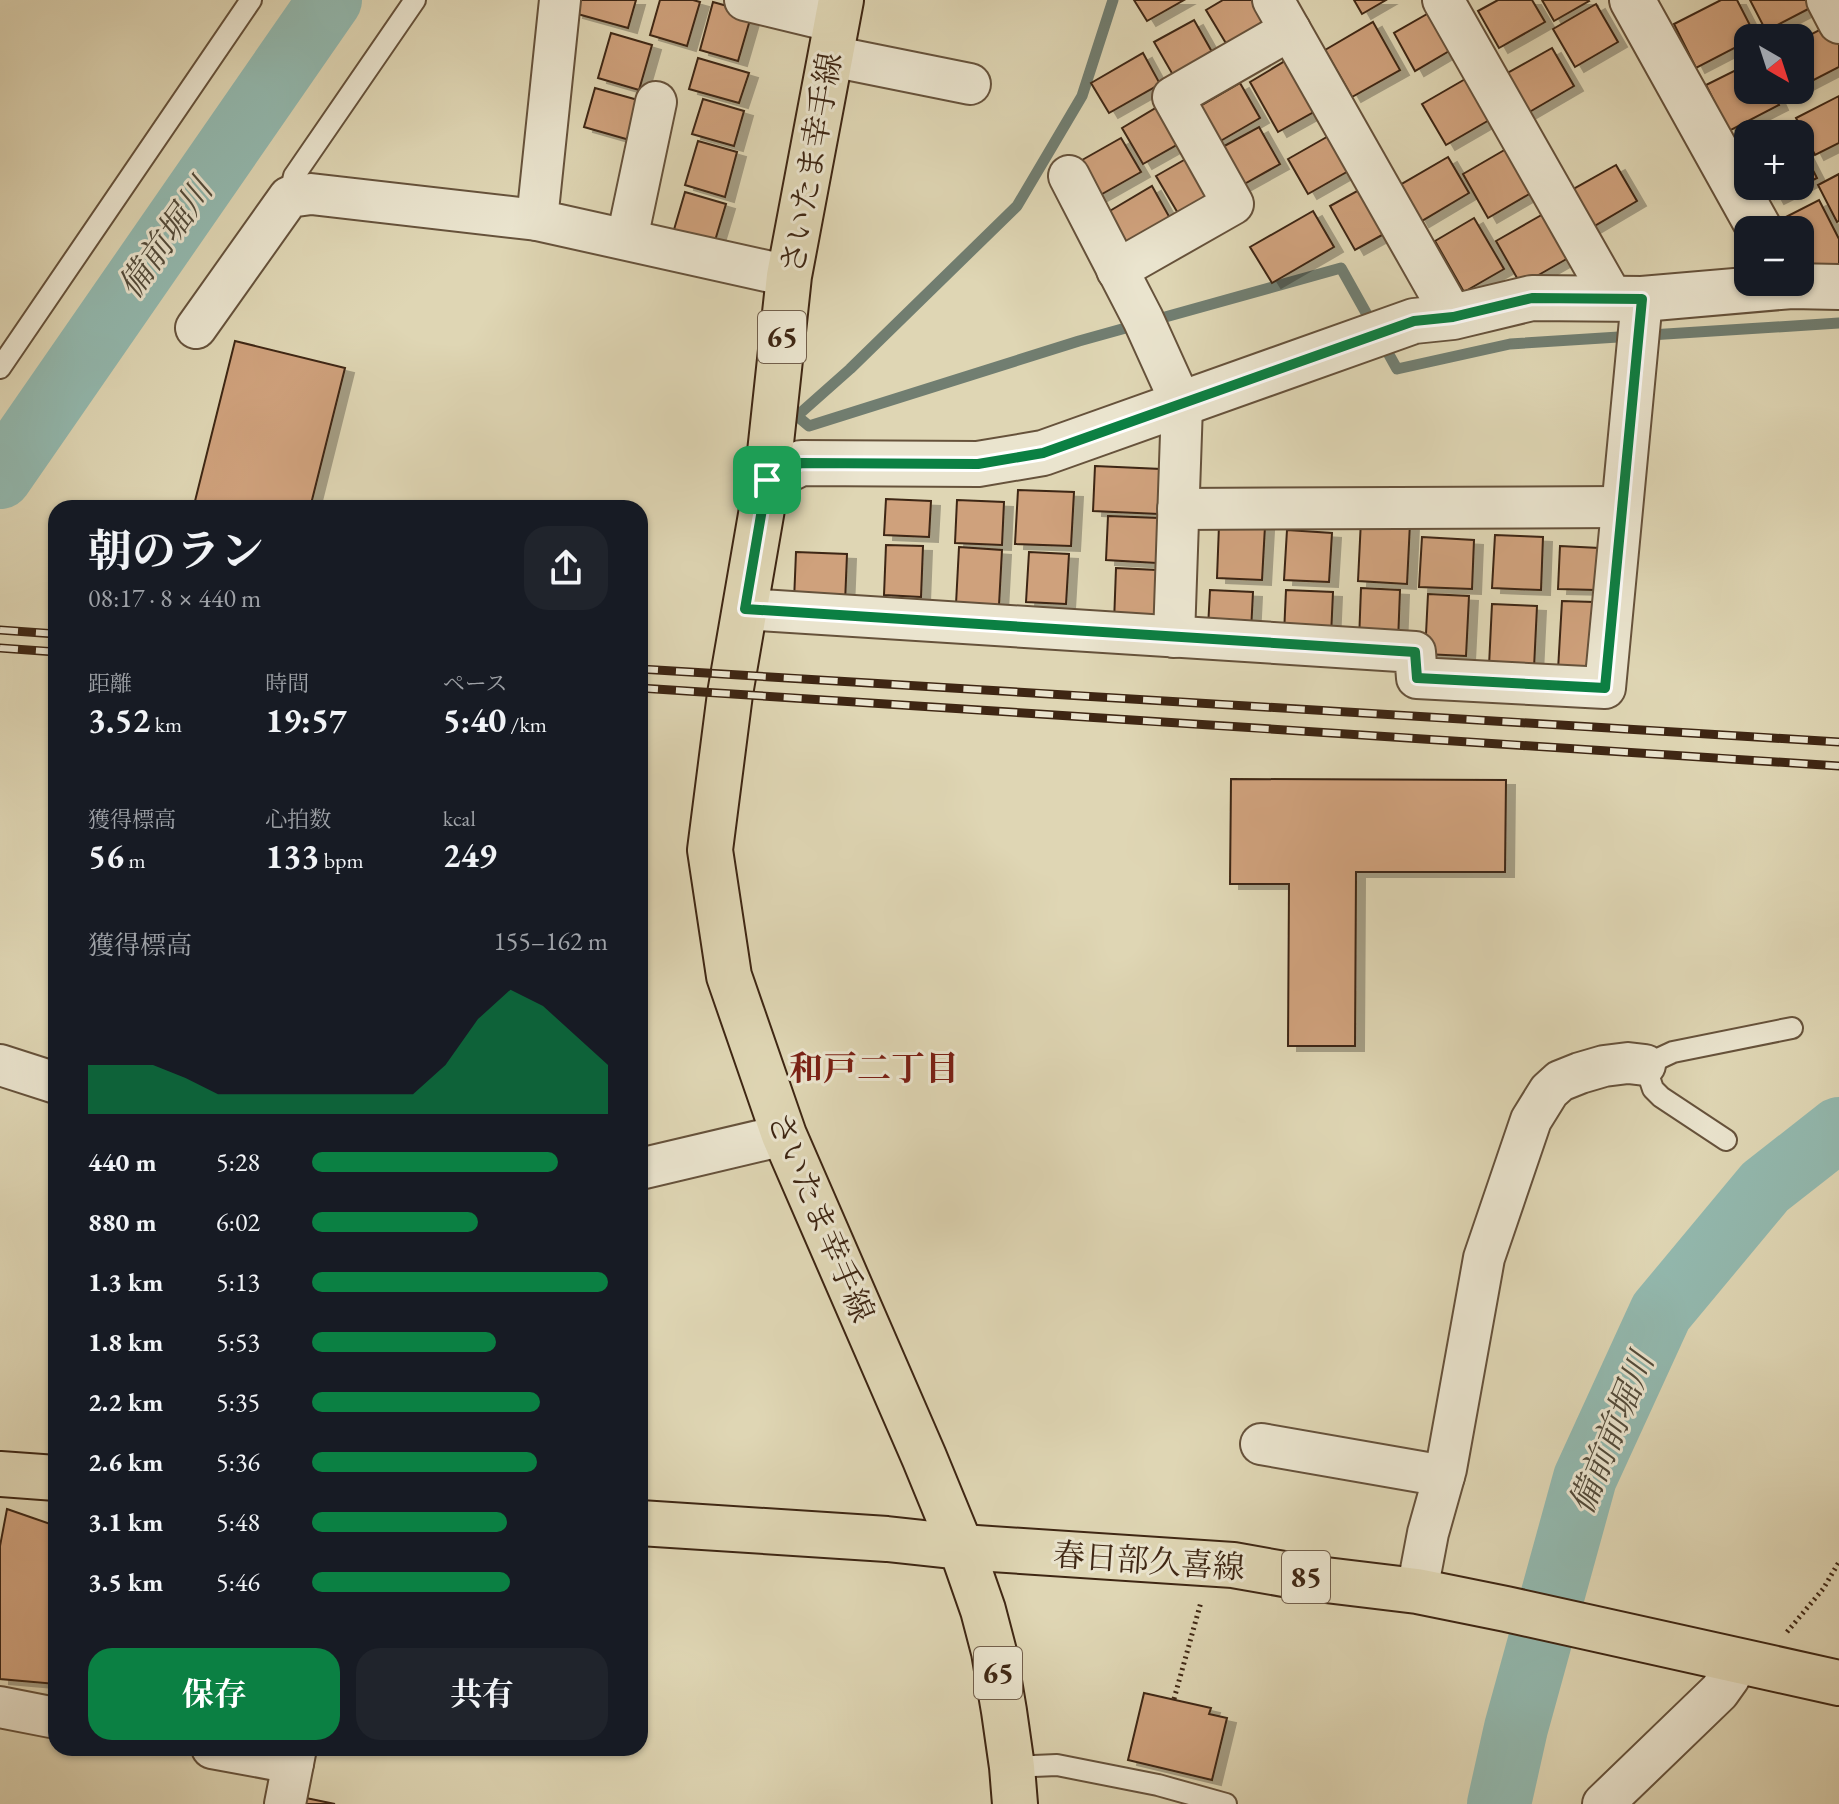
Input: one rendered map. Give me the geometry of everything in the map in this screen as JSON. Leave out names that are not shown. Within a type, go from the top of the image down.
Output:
[{"type":"main road","name":"さいたま幸手線","points":[[836,26],[789,276],[767,480],[720,762],[710,850],[729,976],[784,1135],[924,1457],[983,1610],[994,1652],[1014,1786]]},
{"type":"main road","points":[[0,1474],[48,1477]]},
{"type":"main road","name":"春日部久喜線","points":[[648,1524],[1233,1565],[1417,1591],[1839,1683]]},
{"type":"street","points":[[537,220],[560,0]]},
{"type":"street","points":[[745,0],[836,26],[970,84]]},
{"type":"street","points":[[745,609],[1415,652],[1417,678],[1605,688],[1621,507],[1628,299],[1443,0]]},
{"type":"street","points":[[1632,0],[1752,216]]},
{"type":"street","points":[[1827,0],[1839,23]]},
{"type":"street","points":[[1117,270],[1233,204],[1173,97],[1282,15],[1453,317]]},
{"type":"street","points":[[627,239],[656,102]]},
{"type":"street","points":[[1069,176],[1143,319],[1182,405],[1174,637]]},
{"type":"street","points":[[196,328],[289,197],[311,194],[537,220],[789,276]]},
{"type":"street","points":[[1814,285],[1839,287]]},
{"type":"street","points":[[767,480],[801,463],[978,464],[1043,453],[1414,321],[1453,317],[1532,298],[1628,299],[1734,289]]},
{"type":"street","points":[[1178,509],[1621,507]]},
{"type":"street","points":[[1417,1591],[1428,1533],[1444,1476],[1484,1258],[1531,1120],[1549,1091],[1560,1081],[1604,1066],[1628,1063],[1645,1065]]},
{"type":"street","points":[[0,1065],[48,1080]]},
{"type":"street","points":[[648,1167],[784,1135]]},
{"type":"street","points":[[1261,1444],[1444,1476]]},
{"type":"street","points":[[1603,1804],[1719,1692],[1729,1678],[1754,1663]]},
{"type":"street","points":[[0,1707],[48,1716]]},
{"type":"street","points":[[285,1804],[295,1756]]},
{"type":"lane","points":[[0,368],[251,0]]},
{"type":"lane","points":[[289,197],[294,176],[415,0]]},
{"type":"lane","points":[[1726,1140],[1661,1097],[1653,1089],[1645,1065],[1673,1052],[1792,1028]]},
{"type":"lane","points":[[1014,1786],[1057,1765],[1158,1785],[1226,1804]]},
{"type":"path","points":[[1754,1663],[1781,1640],[1823,1589],[1839,1562]]},
{"type":"path","points":[[1174,1699],[1202,1597]]},
{"type":"building","points":[[578,0],[636,0],[628,28],[574,13]]},
{"type":"building","points":[[660,0],[700,2],[687,46],[650,35]]},
{"type":"building","points":[[1134,0],[1184,0],[1147,21]]},
{"type":"building","points":[[1223,0],[1258,0],[1273,26],[1230,50],[1206,10]]},
{"type":"building","points":[[1354,0],[1386,0],[1362,14]]},
{"type":"building","points":[[1498,0],[1532,0],[1545,22],[1499,48],[1478,11]]},
{"type":"building","points":[[1542,0],[1588,0],[1589,1],[1554,21]]},
{"type":"building","points":[[1721,0],[1737,0],[1749,24],[1734,24],[1734,48],[1696,68],[1674,24]]},
{"type":"building","points":[[1750,0],[1811,0],[1814,6],[1779,24],[1762,24]]},
{"type":"building","points":[[713,2],[752,13],[738,61],[700,50]]},
{"type":"building","points":[[1596,4],[1618,42],[1575,67],[1553,29]]},
{"type":"building","points":[[1434,10],[1456,47],[1415,71],[1394,33]]},
{"type":"building","points":[[1194,20],[1216,59],[1177,82],[1154,42]]},
{"type":"building","points":[[1373,22],[1400,70],[1352,97],[1325,50]]},
{"type":"building","points":[[1829,25],[1839,45],[1839,67],[1814,80],[1814,33]]},
{"type":"building","points":[[611,33],[652,45],[639,90],[598,78]]},
{"type":"building","points":[[1552,48],[1574,86],[1526,114],[1504,75]]},
{"type":"building","points":[[1143,53],[1160,84],[1109,113],[1091,83]]},
{"type":"building","points":[[698,58],[749,73],[739,103],[689,89]]},
{"type":"building","points":[[1290,58],[1319,109],[1278,132],[1250,82]]},
{"type":"building","points":[[1734,71],[1734,104],[1779,105],[1750,120],[1734,120],[1734,128],[1729,131],[1706,85]]},
{"type":"building","points":[[1467,78],[1491,119],[1446,145],[1422,104]]},
{"type":"building","points":[[1240,83],[1260,118],[1217,143],[1197,108]]},
{"type":"building","points":[[595,88],[645,102],[633,141],[584,127]]},
{"type":"building","points":[[1839,96],[1839,143],[1815,155],[1814,120],[1796,118]]},
{"type":"building","points":[[703,99],[744,111],[734,146],[692,134]]},
{"type":"building","points":[[1159,106],[1180,143],[1143,164],[1122,128]]},
{"type":"building","points":[[1259,127],[1280,164],[1239,187],[1217,150]]},
{"type":"building","points":[[1332,134],[1352,169],[1308,194],[1288,159]]},
{"type":"building","points":[[1121,138],[1141,172],[1095,198],[1075,164]]},
{"type":"building","points":[[698,141],[737,152],[725,197],[685,185]]},
{"type":"building","points":[[1513,145],[1538,189],[1488,218],[1463,174]]},
{"type":"building","points":[[1191,156],[1213,195],[1179,215],[1156,176]]},
{"type":"building","points":[[1448,157],[1469,193],[1420,222],[1400,185]]},
{"type":"building","points":[[1616,165],[1637,201],[1591,228],[1570,191]]},
{"type":"building","points":[[1839,174],[1839,221],[1837,222],[1818,185]]},
{"type":"building","points":[[1368,185],[1393,229],[1355,250],[1330,206]]},
{"type":"building","points":[[1152,186],[1171,220],[1127,245],[1108,212]]},
{"type":"building","points":[[685,192],[726,204],[714,244],[673,233]]},
{"type":"building","points":[[1819,200],[1839,239],[1839,265],[1814,278],[1814,216],[1788,216]]},
{"type":"building","points":[[1313,211],[1334,247],[1272,283],[1250,247]]},
{"type":"building","points":[[1545,213],[1570,257],[1521,285],[1496,241]]},
{"type":"building","points":[[1474,218],[1504,269],[1464,292],[1435,241]]},
{"type":"building","points":[[235,341],[345,368],[312,500],[195,500]]},
{"type":"building","points":[[1095,466],[1161,469],[1159,514],[1093,511]]},
{"type":"building","points":[[1018,490],[1074,492],[1071,546],[1015,544]]},
{"type":"building","points":[[886,499],[931,501],[929,537],[884,535]]},
{"type":"building","points":[[957,500],[1004,502],[1002,545],[955,543]]},
{"type":"building","points":[[1108,516],[1159,518],[1157,563],[1106,560]]},
{"type":"building","points":[[1361,520],[1410,523],[1407,584],[1358,581]]},
{"type":"building","points":[[1219,525],[1265,526],[1262,580],[1217,578]]},
{"type":"building","points":[[1287,530],[1332,533],[1329,582],[1284,580]]},
{"type":"building","points":[[1495,535],[1543,537],[1541,590],[1492,588]]},
{"type":"building","points":[[1422,537],[1474,540],[1472,589],[1419,587]]},
{"type":"building","points":[[886,545],[923,546],[921,597],[884,595]]},
{"type":"building","points":[[1560,546],[1599,548],[1596,590],[1558,589]]},
{"type":"building","points":[[959,547],[1002,550],[999,605],[956,604]]},
{"type":"building","points":[[796,552],[847,554],[845,603],[794,601]]},
{"type":"building","points":[[1029,552],[1069,554],[1066,604],[1026,602]]},
{"type":"building","points":[[1116,568],[1157,570],[1154,625],[1114,623]]},
{"type":"building","points":[[1361,588],[1400,590],[1398,642],[1359,641]]},
{"type":"building","points":[[1210,590],[1253,592],[1251,631],[1208,628]]},
{"type":"building","points":[[1286,590],[1333,592],[1331,636],[1284,634]]},
{"type":"building","points":[[1428,594],[1469,596],[1466,656],[1425,654]]},
{"type":"building","points":[[1562,601],[1594,602],[1591,672],[1558,670]]},
{"type":"building","points":[[1492,604],[1537,606],[1534,668],[1489,666]]},
{"type":"building","points":[[1231,779],[1506,780],[1505,872],[1356,872],[1355,1046],[1288,1046],[1289,884],[1230,884]]},
{"type":"building","points":[[7,1509],[48,1523],[48,1683],[0,1679],[0,1546]]},
{"type":"building","points":[[1144,1693],[1211,1708],[1209,1714],[1227,1718],[1212,1780],[1128,1760]]},
{"type":"building","points":[[306,1798],[335,1804],[305,1804]]},
{"type":"waterway","name":"備前堀川","points":[[0,477],[330,0]]},
{"type":"waterway","points":[[1113,0],[1082,96],[1017,206],[850,369],[797,416],[809,426],[1079,341],[1341,268],[1374,327]]},
{"type":"waterway","points":[[1382,342],[1397,369],[1510,344],[1839,323]]},
{"type":"waterway","name":"備前前堀川","points":[[1499,1804],[1516,1728],[1585,1478],[1661,1312],[1765,1187],[1839,1129]]},
{"type":"railway","points":[[0,630],[48,633]]},
{"type":"railway","points":[[0,648],[48,651]]},
{"type":"railway","points":[[648,669],[1839,742]]},
{"type":"railway","points":[[648,689],[1839,766]]},
{"type":"district","name":"和戸二丁目","points":[[874,1068]]},
{"type":"route","points":[[1532,298],[1642,299],[1605,688],[1417,678],[1415,652],[745,609],[767,480],[801,463],[978,464],[1043,453],[1414,321],[1453,317],[1532,298]]}]
